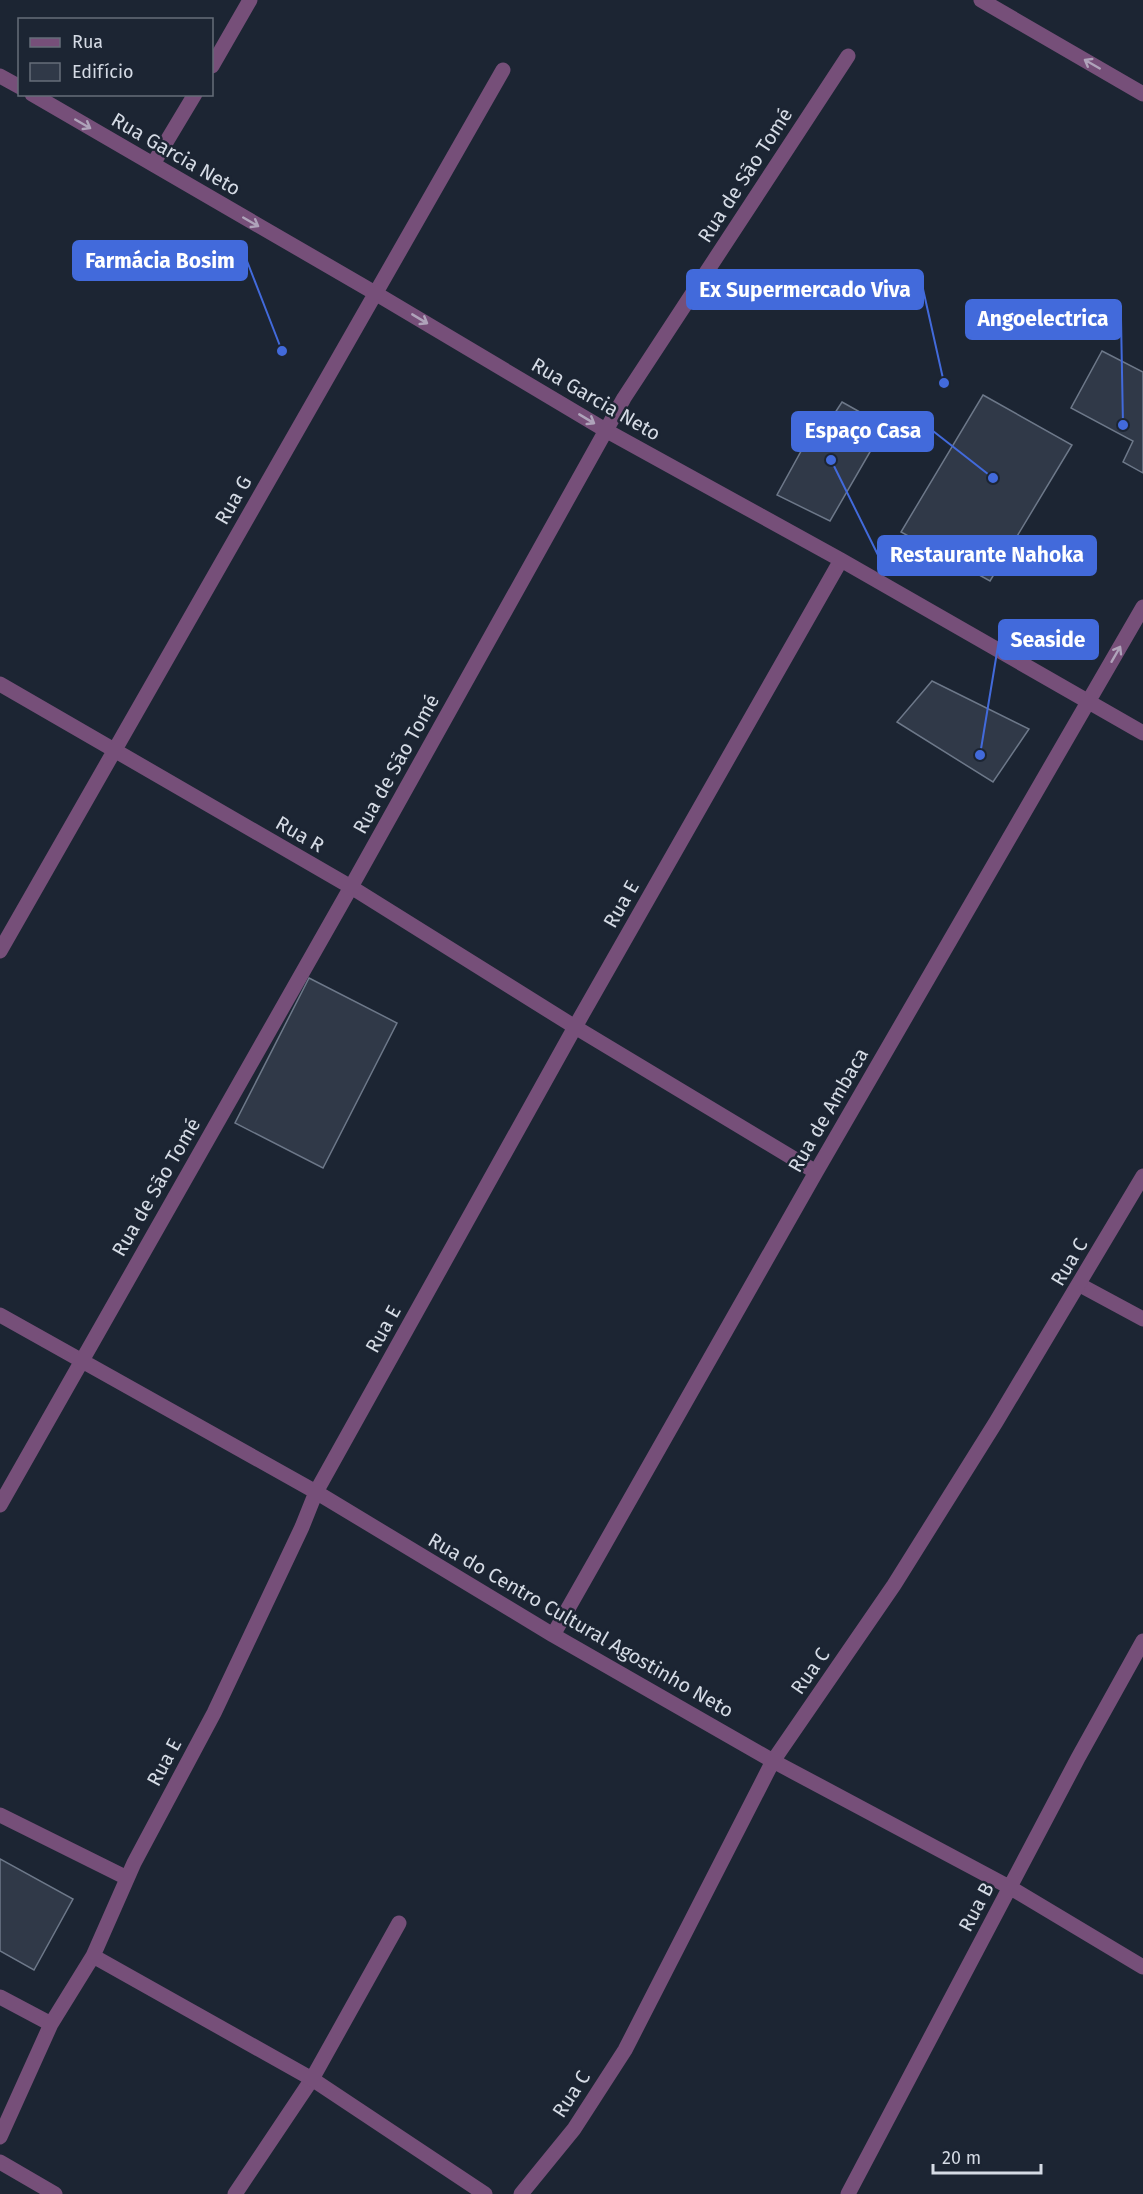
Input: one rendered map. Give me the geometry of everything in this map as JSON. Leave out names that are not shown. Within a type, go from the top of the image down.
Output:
[{"type":"street","points":[[213,64],[250,0]]},
{"type":"street","points":[[981,0],[1143,94]]},
{"type":"street","name":"Rua de São Tomé","points":[[0,1505],[351,887],[624,398],[848,56]]},
{"type":"street","name":"Rua G","points":[[0,951],[503,70]]},
{"type":"street","points":[[0,76],[18,86]]},
{"type":"street","name":"Rua Garcia Neto","points":[[35,96],[607,431],[841,560],[1143,733]]},
{"type":"street","points":[[153,164],[194,96]]},
{"type":"street","name":"Rua E","points":[[0,2137],[51,2024],[93,1956],[127,1878],[214,1713],[302,1527],[316,1492],[575,1027],[841,560]]},
{"type":"street","name":"Rua de Ambaca","points":[[554,1635],[816,1172],[1143,607]]},
{"type":"street","name":"Rua R","points":[[0,684],[351,887],[575,1027],[816,1172]]},
{"type":"street","name":"Rua C","points":[[521,2194],[574,2129],[625,2050],[773,1761],[894,1585],[1080,1285],[1143,1176]]},
{"type":"street","points":[[1080,1285],[1143,1319]]},
{"type":"street","name":"Rua do Centro Cultural Agostinho Neto","points":[[0,1315],[316,1492],[554,1635],[773,1761],[1011,1888],[1143,1967]]},
{"type":"street","name":"Rua B","points":[[848,2194],[1143,1641]]},
{"type":"street","points":[[0,1815],[127,1878]]},
{"type":"street","points":[[235,2194],[312,2079],[399,1923]]},
{"type":"street","points":[[93,1956],[312,2079],[485,2194]]},
{"type":"street","points":[[0,1997],[51,2024]]},
{"type":"street","points":[[0,2162],[55,2194]]},
{"type":"building","points":[[1102,351],[1143,372],[1143,473],[1123,462],[1133,441],[1071,408]]},
{"type":"building","points":[[983,395],[1072,445],[990,581],[901,532]]},
{"type":"building","points":[[842,402],[885,426],[830,521],[777,495],[821,415],[831,419]]},
{"type":"building","points":[[932,681],[1029,729],[993,782],[897,722]]},
{"type":"building","points":[[309,978],[397,1023],[323,1168],[235,1123]]},
{"type":"building","points":[[0,1859],[73,1899],[34,1970],[0,1951]]},
{"type":"place","name":"Farmácia Bosim","points":[[282,351]]},
{"type":"place","name":"Ex Supermercado Viva","points":[[944,383]]},
{"type":"place","name":"Angoelectrica","points":[[1123,425]]},
{"type":"place","name":"Restaurante Nahoka","points":[[831,460]]},
{"type":"place","name":"Espaço Casa","points":[[993,478]]},
{"type":"place","name":"Seaside","points":[[980,755]]}]
